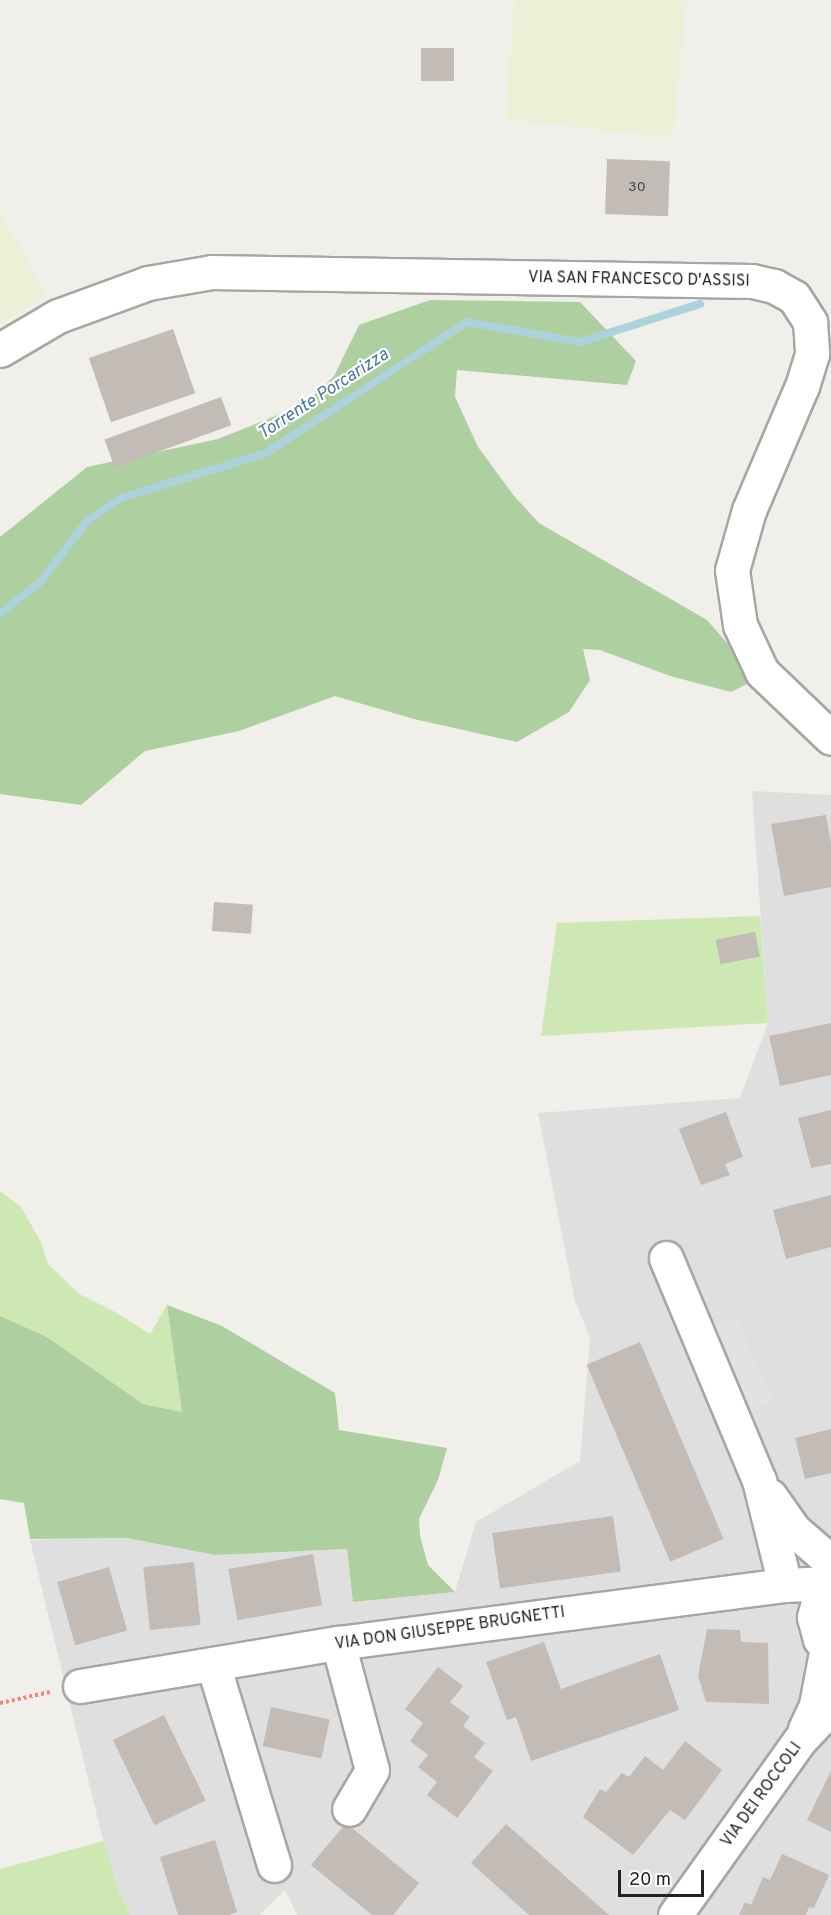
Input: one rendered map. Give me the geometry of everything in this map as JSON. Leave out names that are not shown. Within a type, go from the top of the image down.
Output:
[{"type":"street","name":"VIA SAN FRANCESCO D'ASSISI","points":[[0,350],[58,316],[148,283],[212,272],[752,281],[774,286],[794,297],[831,303]]},
{"type":"street","points":[[794,297],[810,322],[812,354],[802,386],[749,510],[732,570],[740,625],[762,672],[831,738]]},
{"type":"street","points":[[666,1258],[759,1480],[794,1530],[831,1562]]},
{"type":"street","points":[[759,1480],[770,1587],[831,1583]]},
{"type":"street","name":"VIA DON GIUSEPPE BRUGNETTI","points":[[80,1686],[338,1643],[770,1587],[814,1617]]},
{"type":"street","points":[[799,1741],[816,1705],[829,1649],[815,1628],[814,1617],[818,1602],[831,1588]]},
{"type":"street","points":[[338,1643],[372,1770],[349,1809]]},
{"type":"street","points":[[213,1664],[274,1865]]},
{"type":"street","name":"VIA DEI ROCCOLI","points":[[675,1915],[799,1741],[831,1707]]},
{"type":"path","points":[[0,1702],[80,1686]]},
{"type":"shaded area","points":[[752,791],[831,795],[831,1915],[297,1915],[285,1890],[259,1915],[130,1915],[120,1894],[101,1832],[30,1540],[127,1538],[215,1555],[347,1549],[353,1602],[455,1592],[476,1522],[580,1461],[590,1338],[575,1301],[538,1113],[740,1098],[768,1023]]},
{"type":"shaded area","points":[[736,1316],[773,1400],[751,1410],[714,1326]]},
{"type":"green space","points":[[514,0],[687,0],[672,138],[506,119]]},
{"type":"green space","points":[[0,211],[46,295],[0,325]]},
{"type":"green space","points":[[430,300],[580,302],[636,361],[627,385],[457,370],[455,397],[478,447],[514,496],[539,523],[707,620],[735,652],[751,682],[731,692],[670,676],[600,650],[583,649],[590,680],[569,712],[517,742],[414,719],[335,696],[239,731],[145,751],[81,805],[0,794],[0,537],[87,467],[218,439],[305,404],[334,376],[359,325]]},
{"type":"green space","points":[[760,916],[768,1023],[541,1036],[557,923]]},
{"type":"green space","points":[[0,1191],[21,1207],[41,1242],[48,1264],[79,1294],[117,1313],[150,1334],[167,1305],[182,1412],[143,1404],[47,1337],[0,1316]]},
{"type":"green space","points":[[167,1305],[222,1326],[335,1393],[339,1430],[447,1448],[438,1480],[419,1519],[420,1536],[428,1565],[455,1592],[353,1602],[347,1549],[215,1555],[127,1538],[30,1539],[24,1503],[0,1499],[0,1316],[47,1337],[143,1404],[182,1412]]},
{"type":"green space","points":[[104,1841],[120,1894],[130,1915],[0,1915],[0,1869]]},
{"type":"building","points":[[421,48],[454,48],[454,81],[421,81]]},
{"type":"building","points":[[607,159],[670,161],[668,216],[605,214]]},
{"type":"building","points":[[173,329],[195,393],[111,422],[89,358]]},
{"type":"building","points":[[221,397],[231,425],[115,468],[104,439]]},
{"type":"building","points":[[826,815],[831,843],[831,887],[784,896],[771,824]]},
{"type":"building","points":[[214,902],[253,905],[251,934],[212,931]]},
{"type":"building","points":[[755,932],[760,957],[721,964],[716,940]]},
{"type":"building","points":[[831,1023],[831,1075],[780,1086],[769,1036]]},
{"type":"building","points":[[831,1110],[831,1164],[811,1168],[798,1118]]},
{"type":"building","points":[[726,1112],[743,1157],[725,1164],[730,1175],[701,1185],[679,1129]]},
{"type":"building","points":[[831,1195],[831,1247],[786,1259],[773,1210]]},
{"type":"building","points":[[640,1342],[724,1539],[670,1562],[587,1365]]},
{"type":"building","points":[[831,1429],[831,1473],[805,1479],[795,1438]]},
{"type":"building","points":[[613,1516],[621,1571],[500,1588],[492,1533]]},
{"type":"building","points":[[313,1554],[322,1605],[237,1620],[228,1569]]},
{"type":"building","points":[[194,1562],[201,1625],[150,1630],[143,1567]]},
{"type":"building","points":[[109,1567],[127,1630],[75,1645],[57,1582]]},
{"type":"building","points":[[707,1629],[740,1630],[741,1642],[768,1643],[769,1704],[706,1702],[698,1676]]},
{"type":"building","points":[[544,1642],[561,1689],[660,1654],[679,1710],[531,1761],[516,1717],[507,1720],[486,1662]]},
{"type":"building","points":[[438,1667],[463,1686],[450,1702],[470,1717],[463,1726],[485,1743],[474,1757],[493,1771],[457,1818],[427,1795],[437,1782],[418,1767],[428,1755],[410,1741],[423,1723],[405,1709]]},
{"type":"building","points":[[271,1707],[330,1719],[321,1759],[263,1746]]},
{"type":"building","points":[[164,1715],[206,1800],[154,1825],[113,1740]]},
{"type":"building","points":[[685,1741],[722,1770],[685,1820],[670,1810],[633,1855],[583,1817],[600,1789],[606,1792],[622,1773],[629,1777],[645,1756],[663,1770]]},
{"type":"building","points":[[831,1771],[831,1832],[807,1820]]},
{"type":"building","points":[[346,1823],[419,1883],[393,1915],[372,1915],[311,1865]]},
{"type":"building","points":[[506,1824],[609,1915],[529,1915],[471,1863]]},
{"type":"building","points":[[215,1840],[237,1912],[229,1915],[178,1915],[160,1857]]},
{"type":"building","points":[[782,1854],[829,1875],[814,1908],[809,1907],[806,1915],[739,1915],[745,1902],[751,1905],[763,1877],[770,1880]]},
{"type":"waterway","name":"Torrente Porcarizza","points":[[0,614],[41,581],[87,521],[121,498],[266,453],[467,322],[580,342],[700,304]]}]
